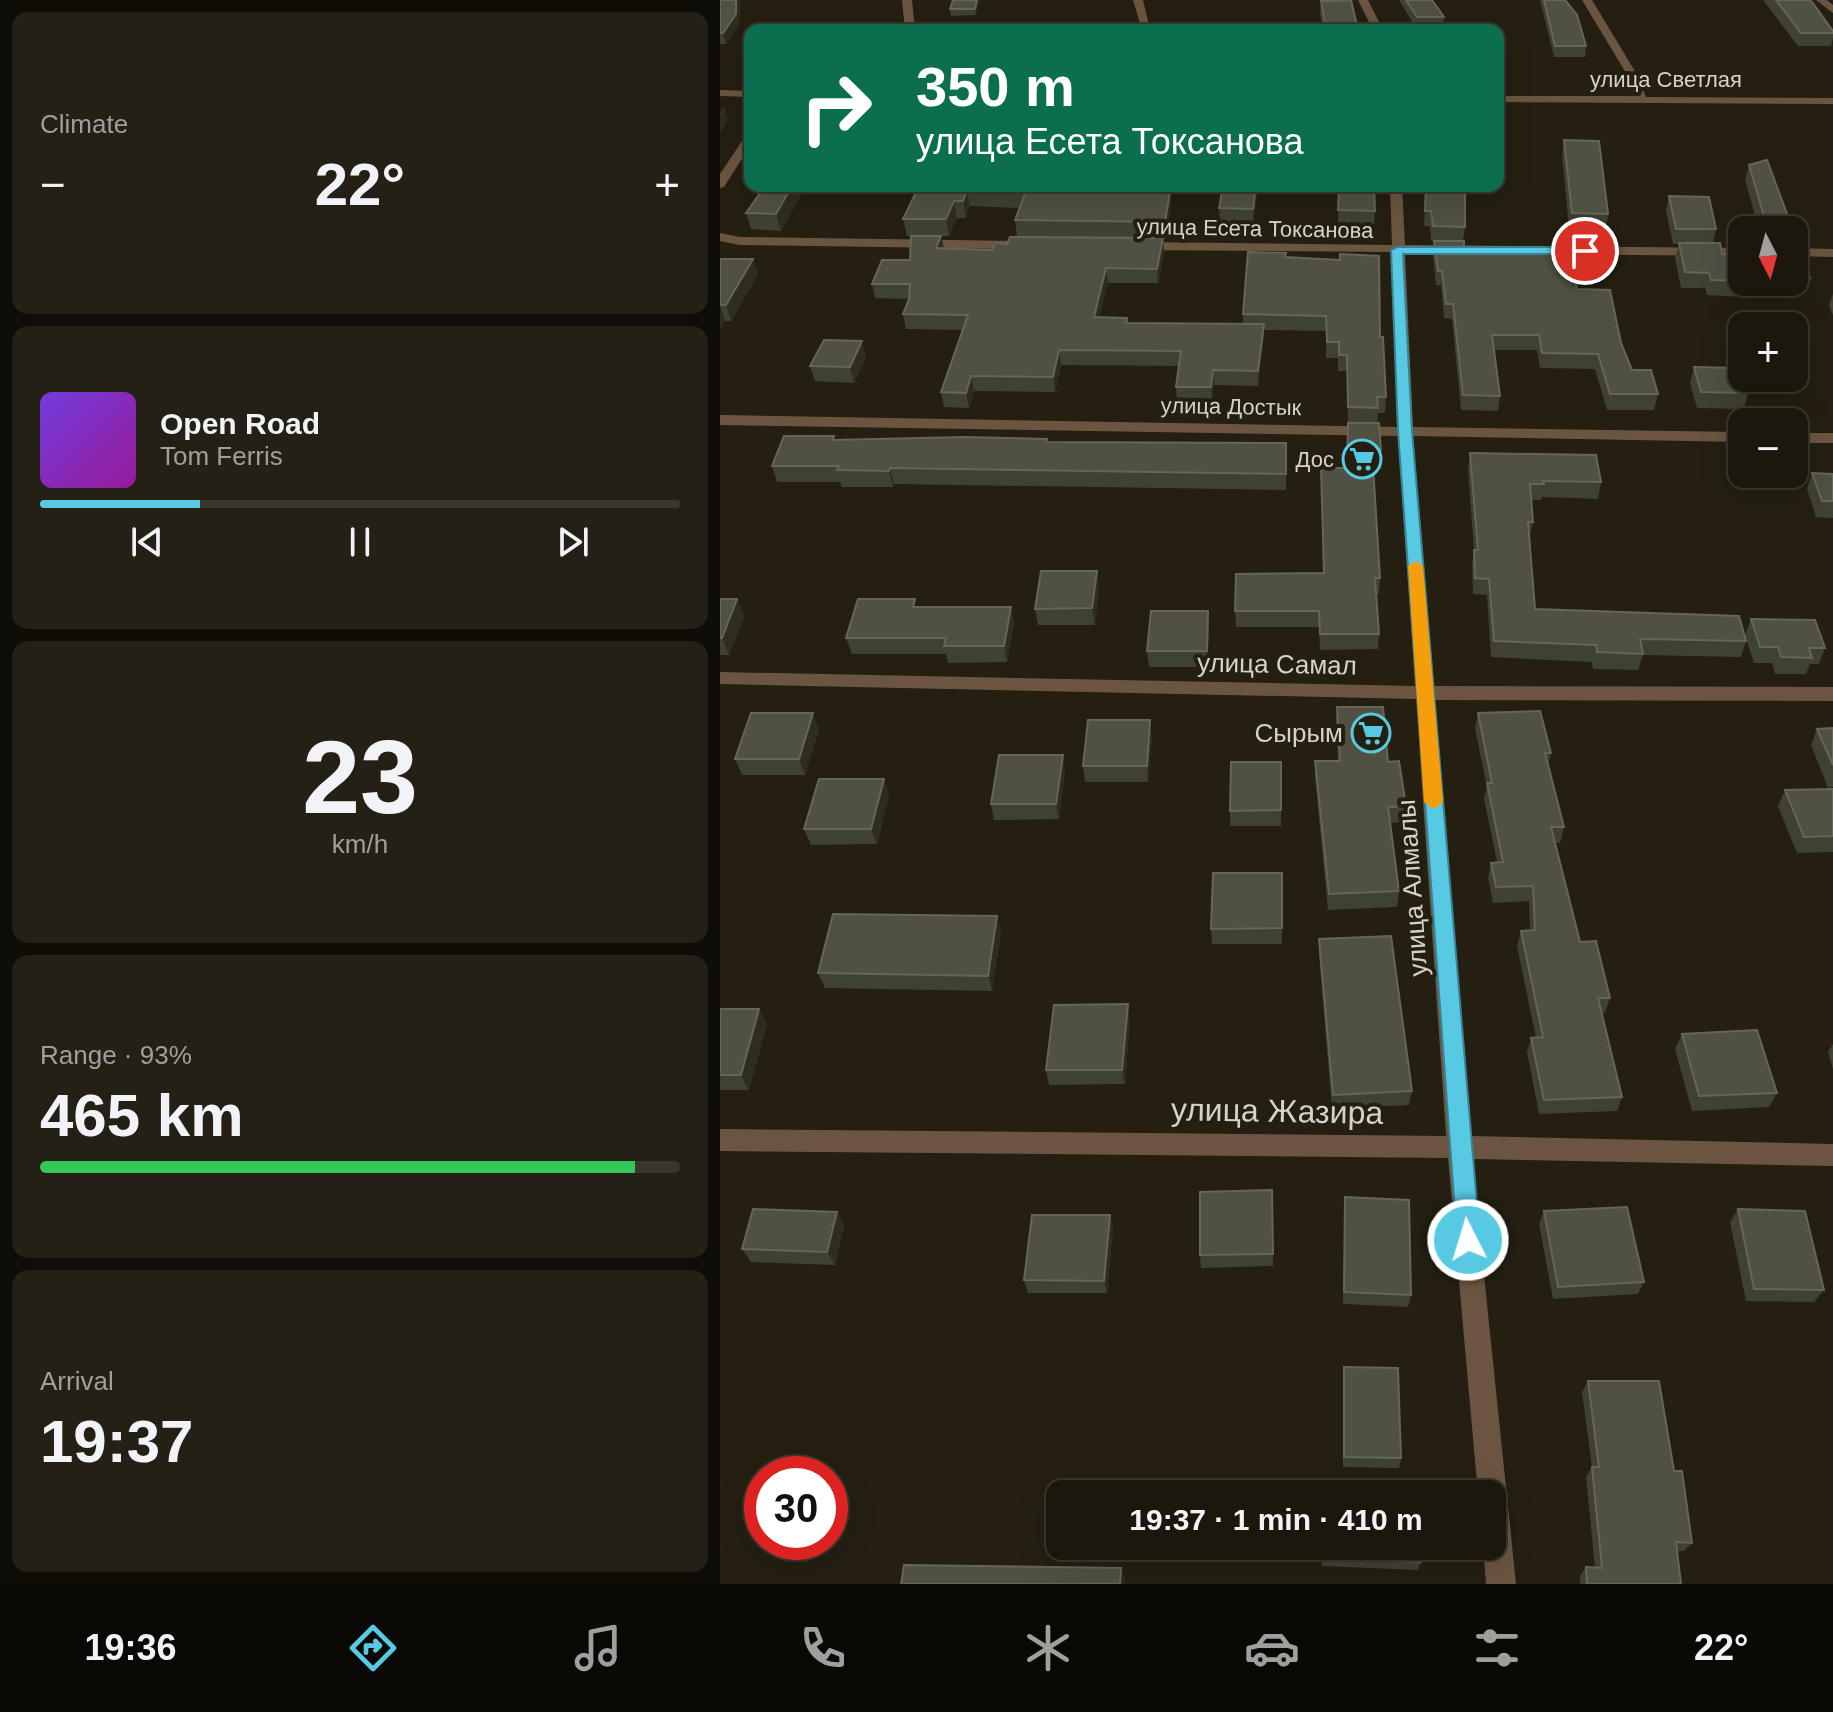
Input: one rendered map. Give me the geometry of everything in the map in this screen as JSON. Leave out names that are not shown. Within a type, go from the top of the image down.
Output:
[{"type":"street","points":[[907,0],[909,24]]},
{"type":"street","points":[[1138,0],[1145,23]]},
{"type":"street","points":[[1363,0],[1375,24]]},
{"type":"street","points":[[1587,0],[1631,73],[1641,99]]},
{"type":"street","points":[[1821,0],[1833,10]]},
{"type":"street","points":[[720,93],[744,94]]},
{"type":"street","name":"улица Светлая","points":[[1504,99],[1833,101]]},
{"type":"street","points":[[720,184],[744,146]]},
{"type":"street","name":"улица Алмалы","points":[[1396,192],[1405,431],[1459,1147],[1501,1584]]},
{"type":"street","points":[[720,237],[740,241],[1037,245]]},
{"type":"street","name":"улица Есета Токсанова","points":[[1115,246],[1728,252]]},
{"type":"street","points":[[1808,252],[1833,253]]},
{"type":"street","name":"улица Достык","points":[[720,420],[1728,437]]},
{"type":"street","points":[[1808,438],[1833,438]]},
{"type":"street","name":"улица Самал","points":[[720,678],[1425,693],[1833,694]]},
{"type":"street","name":"улица Жазира","points":[[720,1140],[1459,1147],[1833,1155]]},
{"type":"building","points":[[720,0],[736,0],[736,14],[723,33],[720,33]]},
{"type":"building","points":[[953,0],[977,0],[975,9],[950,9]]},
{"type":"building","points":[[1351,0],[1357,24],[1325,24],[1321,1]]},
{"type":"building","points":[[1406,0],[1432,0],[1444,17],[1417,17]]},
{"type":"building","points":[[1544,0],[1565,0],[1577,15],[1586,46],[1555,46]]},
{"type":"building","points":[[1776,0],[1809,0],[1833,33],[1801,33]]},
{"type":"building","points":[[1564,140],[1599,141],[1608,214],[1572,213]]},
{"type":"building","points":[[1767,160],[1788,216],[1764,216],[1749,165]]},
{"type":"building","points":[[761,192],[789,192],[776,214],[746,213]]},
{"type":"building","points":[[916,192],[966,192],[963,201],[954,201],[946,219],[903,219]]},
{"type":"building","points":[[1026,192],[1170,192],[1165,222],[1015,220]]},
{"type":"building","points":[[1222,192],[1255,192],[1253,209],[1219,208]]},
{"type":"building","points":[[1339,192],[1374,192],[1375,211],[1338,210]]},
{"type":"building","points":[[1426,192],[1465,192],[1465,227],[1433,226],[1431,211],[1425,211]]},
{"type":"building","points":[[1669,196],[1709,197],[1716,229],[1676,229]]},
{"type":"building","points":[[911,236],[941,236],[936,248],[992,250],[995,243],[1007,244],[1010,237],[1163,238],[1157,269],[1106,268],[1094,317],[1127,318],[1126,323],[1264,324],[1258,371],[1213,370],[1211,387],[1176,387],[1181,351],[1059,350],[1053,377],[971,376],[966,393],[941,392],[968,315],[903,314],[909,299],[910,284],[872,284],[882,260],[910,260]]},
{"type":"building","points":[[1434,241],[1464,241],[1464,251],[1481,253],[1570,254],[1577,289],[1610,290],[1621,343],[1632,370],[1651,370],[1658,394],[1610,394],[1598,354],[1542,353],[1539,335],[1492,335],[1500,396],[1463,395],[1453,304],[1446,304]]},
{"type":"building","points":[[1679,243],[1720,243],[1722,254],[1728,254],[1728,281],[1711,280],[1709,273],[1685,272]]},
{"type":"building","points":[[1248,252],[1340,260],[1340,254],[1379,256],[1380,337],[1383,337],[1386,397],[1377,397],[1378,408],[1348,407],[1347,355],[1339,355],[1339,342],[1327,342],[1326,316],[1243,314]]},
{"type":"building","points":[[720,259],[753,259],[726,305],[720,305]]},
{"type":"building","points":[[824,340],[862,341],[850,367],[810,366]]},
{"type":"building","points":[[1694,367],[1728,368],[1728,392],[1748,393],[1701,392]]},
{"type":"building","points":[[1348,423],[1379,423],[1381,450],[1372,450],[1380,578],[1375,578],[1379,634],[1320,634],[1319,611],[1235,611],[1236,574],[1324,573],[1321,468],[1347,468]]},
{"type":"building","points":[[784,436],[834,436],[832,440],[965,437],[1047,439],[1046,442],[1286,443],[1286,474],[890,468],[889,471],[837,470],[839,466],[772,466]]},
{"type":"building","points":[[1470,453],[1596,455],[1601,482],[1543,481],[1544,484],[1530,484],[1533,522],[1528,522],[1535,609],[1739,616],[1746,641],[1640,639],[1643,654],[1597,652],[1596,645],[1494,641],[1489,579],[1475,578],[1474,550],[1478,550]]},
{"type":"building","points":[[1812,473],[1833,474],[1833,501],[1822,501]]},
{"type":"building","points":[[1041,571],[1097,571],[1092,608],[1035,609]]},
{"type":"building","points":[[720,599],[737,599],[722,638],[720,638]]},
{"type":"building","points":[[858,599],[915,599],[913,607],[1011,607],[1004,646],[944,646],[946,638],[846,638]]},
{"type":"building","points":[[1151,611],[1208,611],[1207,651],[1147,651]]},
{"type":"building","points":[[1751,619],[1815,620],[1825,648],[1809,648],[1812,658],[1781,657],[1778,647],[1760,647]]},
{"type":"building","points":[[1337,707],[1383,707],[1388,762],[1399,761],[1406,806],[1388,807],[1399,891],[1329,894],[1315,761],[1340,761]]},
{"type":"building","points":[[1540,711],[1551,753],[1545,753],[1564,827],[1551,827],[1580,942],[1596,941],[1610,998],[1598,998],[1622,1097],[1544,1100],[1531,1038],[1543,1037],[1521,931],[1535,930],[1533,886],[1496,887],[1491,863],[1503,862],[1487,783],[1492,783],[1478,713]]},
{"type":"building","points":[[751,713],[813,713],[799,759],[735,759]]},
{"type":"building","points":[[1088,720],[1150,720],[1147,766],[1083,766]]},
{"type":"building","points":[[1833,728],[1833,765],[1817,729]]},
{"type":"building","points":[[999,755],[1063,755],[1056,804],[991,804]]},
{"type":"building","points":[[1231,762],[1281,762],[1281,810],[1230,811]]},
{"type":"building","points":[[819,779],[884,779],[871,829],[804,829]]},
{"type":"building","points":[[1833,789],[1833,836],[1804,837],[1785,790]]},
{"type":"building","points":[[1213,873],[1282,873],[1282,928],[1211,929]]},
{"type":"building","points":[[833,914],[997,916],[988,976],[818,973]]},
{"type":"building","points":[[1391,936],[1412,1091],[1333,1095],[1319,939]]},
{"type":"building","points":[[1128,1004],[1122,1070],[1046,1070],[1054,1005]]},
{"type":"building","points":[[720,1009],[759,1009],[741,1075],[720,1075]]},
{"type":"building","points":[[1757,1030],[1777,1093],[1699,1096],[1682,1034]]},
{"type":"building","points":[[1272,1190],[1273,1254],[1200,1255],[1200,1192]]},
{"type":"building","points":[[1345,1197],[1409,1200],[1411,1295],[1344,1292]]},
{"type":"building","points":[[1627,1207],[1644,1282],[1558,1287],[1544,1211]]},
{"type":"building","points":[[753,1209],[837,1212],[827,1252],[742,1249]]},
{"type":"building","points":[[1738,1209],[1805,1211],[1824,1290],[1754,1289]]},
{"type":"building","points":[[1032,1215],[1110,1215],[1104,1281],[1024,1280]]},
{"type":"building","points":[[1344,1367],[1398,1368],[1401,1458],[1344,1457]]},
{"type":"building","points":[[1588,1381],[1659,1381],[1674,1471],[1682,1471],[1692,1543],[1676,1542],[1681,1584],[1587,1584],[1586,1567],[1602,1568],[1592,1467],[1599,1467]]},
{"type":"building","points":[[1372,1560],[1421,1560],[1421,1562]]},
{"type":"building","points":[[904,1565],[1121,1568],[1120,1584],[901,1584]]},
{"type":"slow traffic","points":[[1416,566],[1434,802]]},
{"type":"place","name":"Дос","points":[[1362,459]]},
{"type":"place","name":"Сырым","points":[[1371,733]]},
{"type":"route","points":[[1468,1240],[1405,431],[1397,250],[1585,251]]}]
